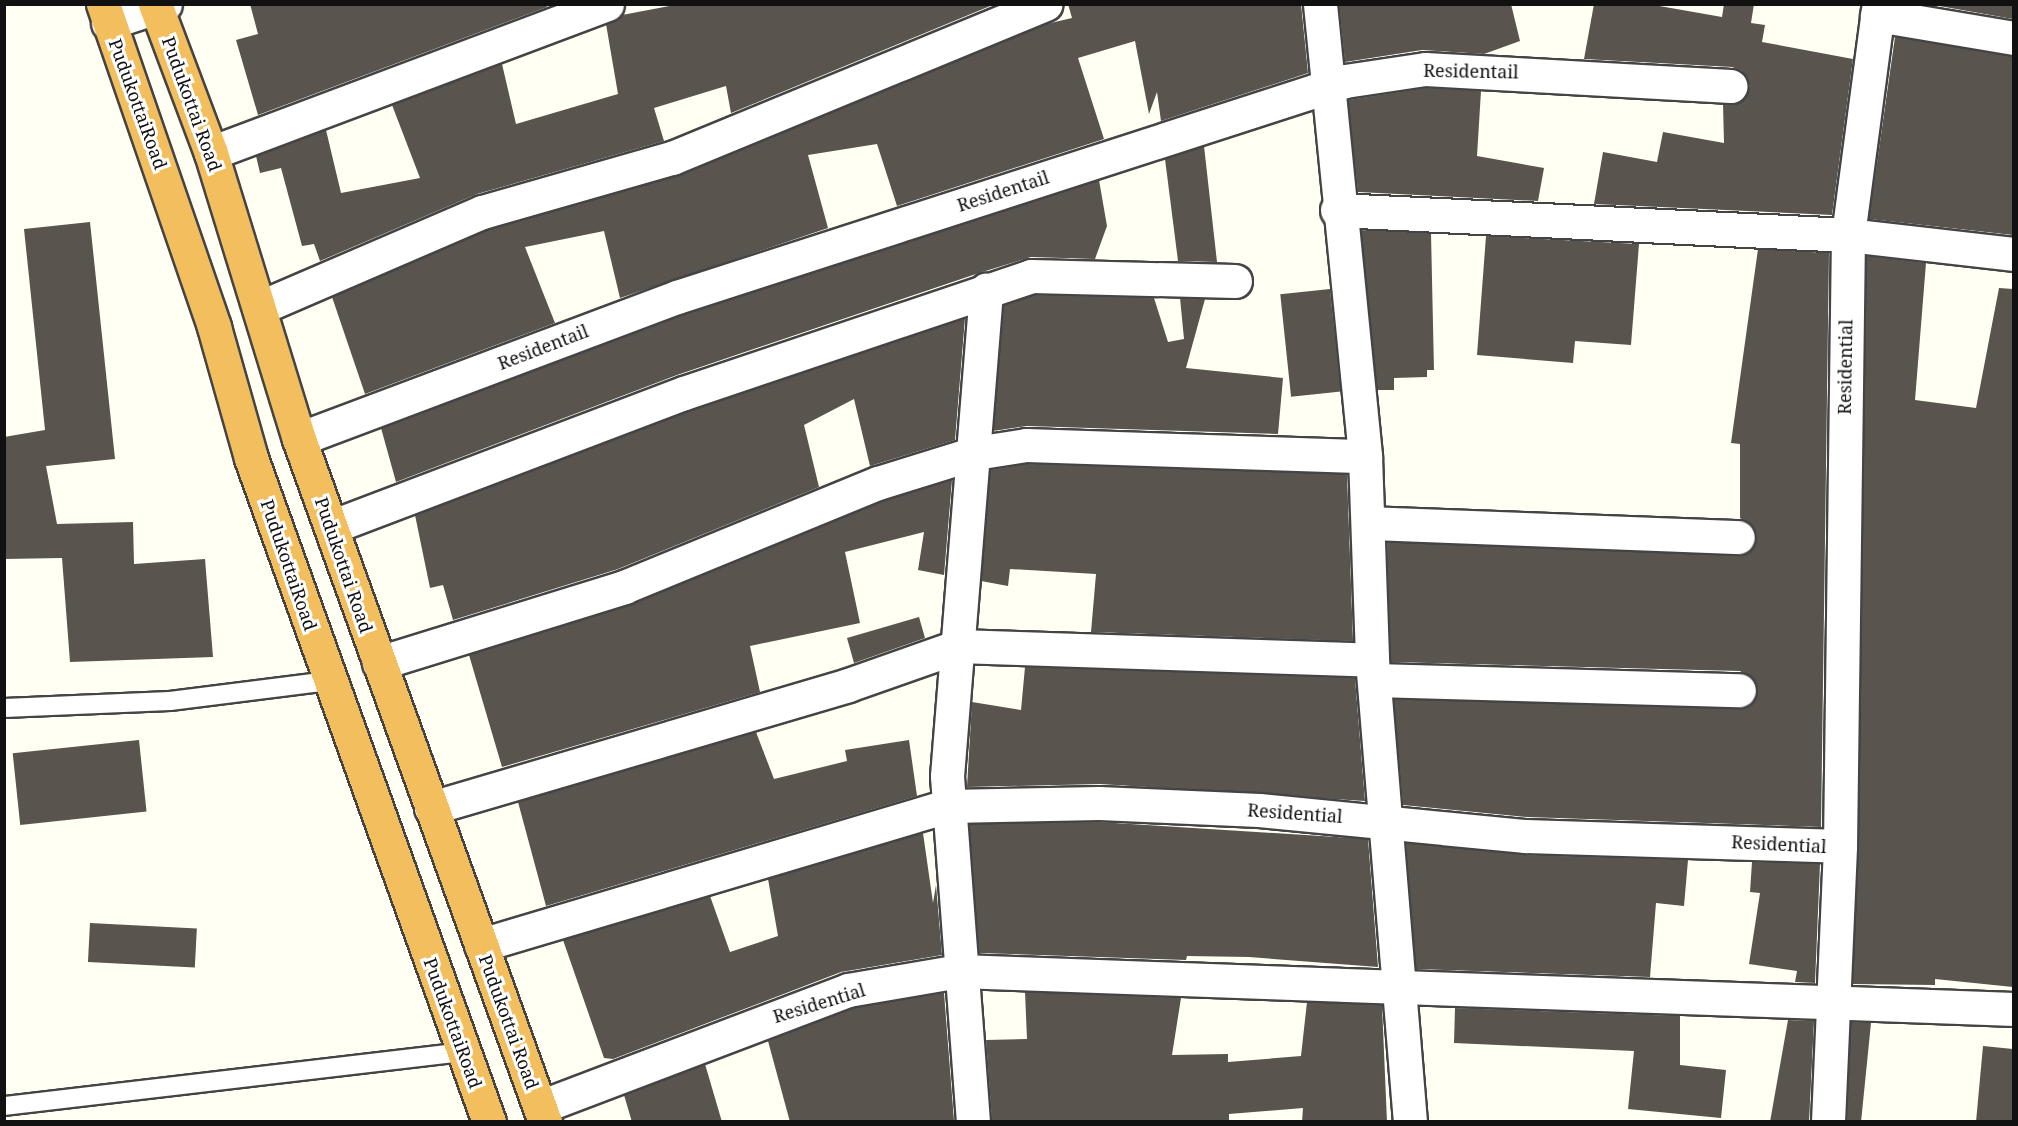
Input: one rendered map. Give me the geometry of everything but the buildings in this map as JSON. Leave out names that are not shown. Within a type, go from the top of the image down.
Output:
[{"type":"highway","name":"Pudukottai Road","points":[[159,6],[211,153],[299,439],[543,1114]]},
{"type":"highway","name":"PudukottaiRoad","points":[[106,14],[170,195],[251,458],[329,681],[489,1122]]},
{"type":"street","points":[[211,153],[607,4]]},
{"type":"street","points":[[259,308],[482,212],[672,158],[1045,4]]},
{"type":"street","points":[[1320,4],[1324,90],[1365,456],[1373,670],[1410,1122]]},
{"type":"street","points":[[106,14],[159,6]]},
{"type":"street","points":[[1878,10],[2013,38]]},
{"type":"street","name":"Residential","points":[[481,945],[948,807],[1099,803],[1386,819],[1526,836],[1840,846],[1848,234],[1878,10]]},
{"type":"street","name":"Residentail","points":[[299,439],[678,297],[1324,90],[1345,81],[1425,69],[1731,86]]},
{"type":"street","points":[[1337,210],[1848,234],[2013,254]]},
{"type":"street","points":[[331,527],[684,393],[1031,276],[1234,281]]},
{"type":"street","points":[[973,1122],[970,1026],[959,971],[948,807],[986,290]]},
{"type":"street","points":[[379,663],[624,587],[878,483],[975,453],[1026,445],[1365,456]]},
{"type":"street","points":[[1369,523],[1738,537]]},
{"type":"street","points":[[431,808],[848,685],[959,646],[1739,690]]},
{"type":"street","points":[[1828,1122],[1840,846]]},
{"type":"street","name":"Residential","points":[[543,1114],[848,990],[959,971],[2013,1009]]},
{"type":"lane","points":[[4,708],[170,701],[329,681]]},
{"type":"lane","points":[[4,1106],[464,1052]]}]
